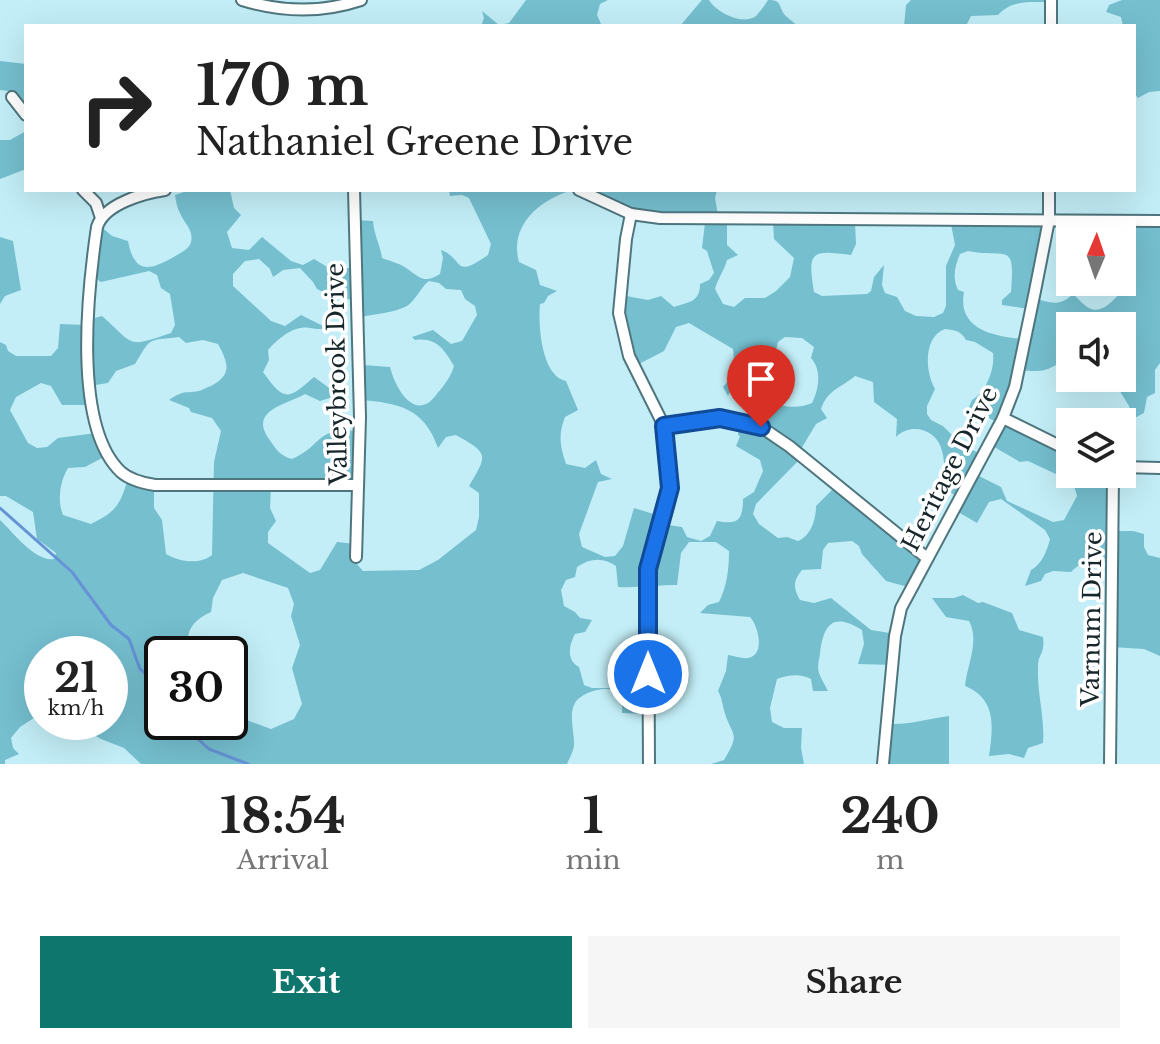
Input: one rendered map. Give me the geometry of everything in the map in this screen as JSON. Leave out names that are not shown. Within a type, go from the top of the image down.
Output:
[{"type":"street","points":[[242,0],[297,10],[331,8],[361,0]]},
{"type":"street","points":[[1051,0],[1051,24]]},
{"type":"street","points":[[12,97],[24,112]]},
{"type":"street","points":[[85,192],[96,203],[101,218],[96,234],[88,318],[90,387],[101,443],[121,472],[141,482],[168,486],[358,485]]},
{"type":"street","points":[[101,218],[123,204],[159,192]]},
{"type":"street","name":"Valleybrook Drive","points":[[354,192],[359,331],[356,557]]},
{"type":"street","points":[[583,192],[631,214],[672,218],[1160,221]]},
{"type":"street","name":"Heritage Drive","points":[[883,764],[897,622],[906,595],[1003,418],[1015,387],[1049,220],[1049,192]]},
{"type":"street","points":[[631,214],[626,239],[620,323],[629,356],[664,426],[670,488],[648,569],[649,764]]},
{"type":"street","points":[[664,426],[720,418],[761,427],[789,446],[927,558]]},
{"type":"street","points":[[1003,418],[1056,444]]},
{"type":"street","points":[[1136,467],[1160,468]]},
{"type":"street","name":"Varnum Drive","points":[[1110,764],[1113,488]]},
{"type":"shaded area","points":[[526,0],[608,0],[600,4],[597,15],[601,24],[504,24],[509,23]]},
{"type":"shaded area","points":[[702,0],[709,0],[730,16],[751,19],[768,0],[776,1],[795,24],[682,24]]},
{"type":"shaded area","points":[[911,0],[1048,0],[1021,3],[998,15],[971,16],[967,24],[904,24],[906,5]]},
{"type":"shaded area","points":[[1122,0],[1160,0],[1160,91],[1138,98],[1136,96],[1136,24],[1123,24],[1121,17],[1106,12],[1109,5]]},
{"type":"shaded area","points":[[482,11],[498,24],[482,24]]},
{"type":"shaded area","points":[[0,61],[24,64],[24,115],[8,91],[0,90]]},
{"type":"shaded area","points":[[24,132],[24,170],[0,179],[0,140],[10,140]]},
{"type":"shaded area","points":[[184,192],[230,192],[234,208],[241,215],[227,232],[232,248],[249,250],[262,237],[291,261],[303,265],[314,259],[329,268],[355,268],[355,220],[373,221],[382,258],[427,279],[440,274],[441,250],[464,267],[488,255],[491,244],[469,198],[450,196],[449,192],[567,192],[548,201],[529,216],[518,237],[517,249],[519,262],[536,270],[540,285],[557,291],[540,304],[540,324],[546,360],[551,370],[566,381],[578,410],[565,417],[563,423],[562,452],[566,464],[585,468],[596,460],[601,474],[612,479],[598,482],[579,534],[582,547],[605,557],[615,556],[623,546],[634,508],[660,516],[661,524],[682,527],[687,537],[701,541],[710,536],[717,521],[738,519],[743,499],[754,492],[763,471],[760,460],[736,446],[740,436],[739,426],[751,427],[764,395],[788,406],[812,403],[818,380],[817,368],[811,358],[814,347],[802,338],[785,337],[778,342],[776,350],[782,358],[761,358],[743,365],[728,396],[723,387],[733,369],[733,349],[689,323],[676,327],[664,351],[635,366],[629,355],[621,295],[648,300],[661,296],[674,307],[696,298],[700,284],[709,280],[714,273],[707,251],[702,248],[705,223],[601,204],[572,192],[716,192],[719,220],[727,223],[727,245],[738,255],[727,260],[715,289],[723,304],[734,307],[745,298],[765,298],[790,277],[794,258],[774,239],[773,222],[855,223],[856,244],[851,255],[820,253],[812,261],[814,292],[822,296],[867,294],[871,291],[874,277],[884,265],[882,285],[885,293],[897,297],[905,311],[916,316],[934,317],[943,313],[946,306],[946,266],[955,245],[951,224],[1044,223],[1034,298],[1059,302],[1075,296],[1095,310],[1101,309],[1117,296],[1136,296],[1136,223],[1160,224],[1160,363],[1155,370],[1155,393],[1147,397],[1144,413],[1136,417],[1136,408],[1130,408],[1120,392],[1136,392],[1136,312],[1056,312],[1056,366],[1042,370],[1019,370],[1003,417],[1056,444],[1056,474],[1028,461],[1020,462],[989,444],[998,423],[969,407],[988,380],[993,353],[957,332],[945,329],[933,339],[930,347],[929,374],[935,389],[927,406],[927,414],[960,443],[980,454],[973,473],[1001,487],[1007,501],[1053,522],[1064,520],[1077,496],[1075,488],[1112,488],[1112,531],[1144,534],[1144,547],[1148,555],[1160,558],[1160,656],[1144,649],[1111,647],[1112,563],[1090,562],[1071,572],[1053,571],[1045,574],[1041,581],[1025,586],[1031,570],[1041,561],[1047,548],[1050,539],[1045,530],[1001,499],[989,502],[977,523],[953,509],[958,497],[946,490],[943,455],[935,437],[916,429],[902,432],[896,437],[897,419],[874,402],[873,382],[855,376],[827,397],[821,409],[827,418],[816,424],[798,454],[800,459],[756,504],[753,514],[759,524],[778,538],[798,541],[812,526],[816,506],[834,488],[872,522],[922,559],[908,587],[886,581],[852,541],[828,543],[823,550],[821,569],[802,570],[797,578],[795,588],[800,600],[814,603],[831,598],[871,630],[896,634],[894,665],[858,664],[864,644],[862,630],[852,624],[836,622],[831,624],[824,636],[818,664],[828,691],[813,691],[811,679],[803,676],[777,679],[770,708],[772,722],[784,728],[802,728],[804,764],[711,764],[724,760],[734,738],[718,691],[728,655],[748,658],[754,656],[759,646],[756,626],[750,617],[700,613],[708,605],[719,602],[726,584],[729,551],[716,542],[689,542],[681,553],[677,585],[618,587],[616,566],[596,560],[577,567],[575,577],[566,580],[561,590],[564,606],[580,618],[592,620],[585,632],[575,634],[570,647],[570,656],[579,667],[584,685],[609,688],[618,679],[620,651],[648,653],[645,714],[622,713],[619,694],[609,689],[583,695],[573,708],[574,746],[567,764],[141,764],[124,748],[104,740],[128,740],[128,636],[24,636],[24,724],[11,738],[13,748],[19,754],[0,764],[0,520],[39,556],[54,559],[56,553],[37,539],[33,512],[6,496],[0,496],[0,342],[16,356],[51,356],[58,348],[60,324],[86,325],[87,320],[102,316],[127,339],[138,342],[171,333],[175,325],[170,294],[161,288],[157,275],[149,271],[101,282],[92,276],[98,224],[112,236],[128,241],[138,264],[155,266],[183,252],[191,242],[190,230],[179,211],[175,195]],"holes":[[[968,251],[1010,258],[1011,292],[1002,300],[1002,305],[1029,309],[1024,339],[980,329],[966,315],[964,292],[958,290],[955,281],[956,267],[960,254]],[[259,259],[270,269],[273,277],[283,270],[300,268],[317,289],[336,298],[358,300],[360,317],[407,306],[429,281],[439,283],[446,289],[461,290],[465,299],[475,306],[477,315],[462,341],[451,344],[433,330],[412,337],[434,342],[454,366],[449,378],[428,403],[414,404],[408,400],[394,380],[390,367],[363,365],[360,400],[387,403],[408,410],[425,424],[438,448],[446,437],[456,435],[480,451],[482,456],[469,486],[479,493],[476,530],[438,560],[419,570],[363,571],[356,563],[355,544],[337,542],[320,570],[310,573],[268,543],[268,532],[276,521],[270,508],[271,487],[356,484],[359,431],[327,434],[292,459],[284,456],[269,439],[263,421],[273,409],[305,394],[320,401],[339,395],[314,377],[292,394],[281,393],[263,372],[269,360],[268,350],[283,336],[296,329],[327,328],[301,315],[285,326],[271,321],[233,286],[233,274],[245,261]],[[179,337],[186,343],[203,340],[218,344],[226,362],[226,372],[218,382],[169,400],[189,408],[191,412],[212,418],[221,431],[214,462],[212,555],[196,561],[166,554],[162,520],[154,508],[154,488],[127,482],[115,508],[91,524],[63,515],[60,491],[68,468],[85,467],[104,457],[96,433],[58,438],[47,447],[37,448],[28,443],[10,410],[16,397],[41,383],[51,386],[62,405],[90,405],[89,386],[108,383],[116,371],[135,364],[151,342]]]},
{"type":"shaded area","points":[[0,237],[13,241],[21,290],[5,296],[0,304]]},
{"type":"shaded area","points":[[963,595],[1012,613],[1019,630],[1043,637],[1038,667],[1043,743],[1028,748],[1024,758],[1009,754],[989,756],[992,725],[988,706],[983,698],[965,686],[973,645],[972,629],[969,621],[946,617],[932,598]]},
{"type":"shaded area","points":[[949,716],[949,764],[883,764],[887,724]]},
{"type":"waterway","points":[[0,508],[72,572],[111,625],[129,639],[144,672]]},
{"type":"waterway","points":[[199,740],[209,749],[248,764]]},
{"type":"route","points":[[648,674],[648,569],[670,488],[664,426],[720,418],[761,427]]}]
